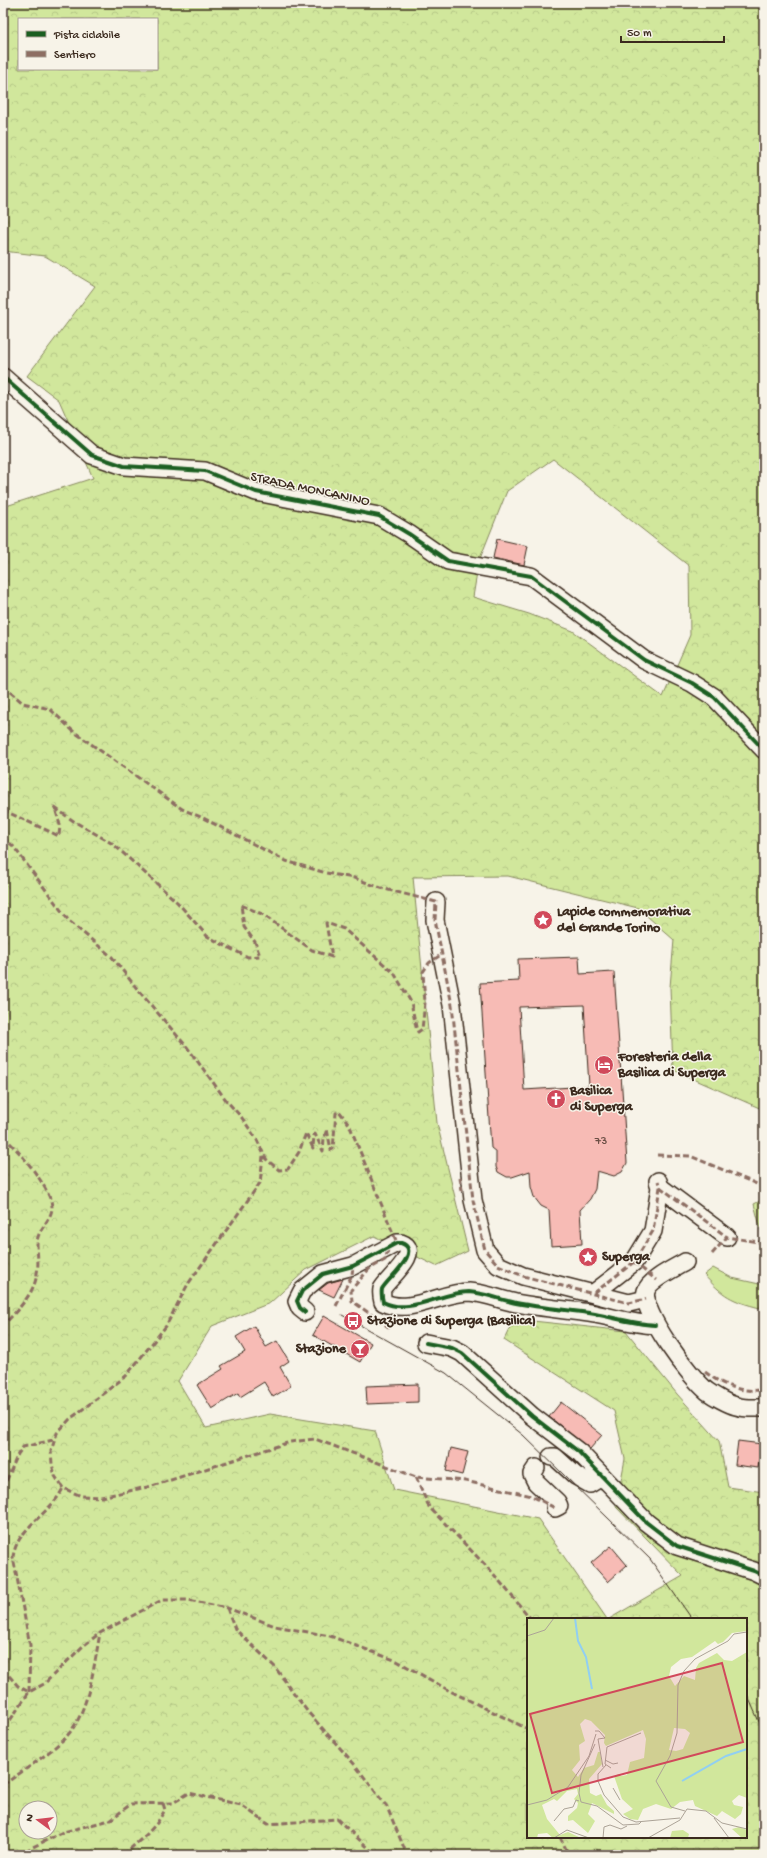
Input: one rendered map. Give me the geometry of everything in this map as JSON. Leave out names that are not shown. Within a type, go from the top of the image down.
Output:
[{"type":"street","name":"STRADA MONCANINO","points":[[3,376],[92,455],[124,466],[205,472],[256,492],[378,516],[410,534],[448,561],[530,576],[644,660],[692,683],[714,697],[764,750]]},
{"type":"street","points":[[436,902],[435,920],[452,1005],[473,1200],[485,1250],[498,1265],[523,1276],[639,1302],[695,1379],[707,1391],[736,1406],[764,1408]]},
{"type":"street","points":[[594,1293],[634,1262],[653,1231],[659,1184],[727,1237]]},
{"type":"street","points":[[305,1312],[300,1308],[297,1301],[302,1291],[318,1278],[328,1273],[353,1266],[397,1243],[402,1243],[407,1247],[407,1259],[383,1288],[381,1295],[383,1302],[389,1305],[402,1307],[453,1294],[468,1292],[514,1302],[655,1325]]},
{"type":"street","points":[[634,1262],[656,1280]]},
{"type":"street","points":[[639,1302],[649,1284],[685,1262]]},
{"type":"street","points":[[426,1343],[452,1348],[462,1353],[522,1407],[579,1452],[646,1522],[677,1546],[754,1571],[764,1576]]},
{"type":"street","points":[[551,1457],[555,1457],[576,1476],[590,1484],[595,1480],[598,1472]]},
{"type":"street","points":[[536,1468],[532,1474],[536,1482],[557,1502],[559,1506],[555,1508]]},
{"type":"green space","points":[[3,3],[764,3],[764,1110],[673,1070],[670,987],[674,940],[638,908],[508,876],[413,877],[437,1123],[468,1251],[436,1266],[374,1236],[306,1270],[270,1303],[212,1326],[178,1381],[206,1428],[270,1414],[375,1431],[394,1490],[538,1519],[606,1618],[527,1618],[527,1838],[747,1838],[747,1618],[611,1618],[683,1576],[616,1507],[625,1459],[614,1411],[504,1340],[514,1319],[626,1331],[677,1394],[719,1441],[728,1487],[764,1492],[764,1855],[3,1855],[3,507],[93,478],[59,400],[27,376],[95,286],[45,256],[3,251]],"holes":[[[553,459],[689,566],[690,635],[663,697],[573,631],[529,614],[473,597],[479,561],[507,491]]]},
{"type":"green space","points":[[764,1199],[764,1241],[754,1204]]},
{"type":"green space","points":[[713,1268],[732,1278],[764,1285],[760,1308],[735,1300],[717,1288],[704,1275]]},
{"type":"building","points":[[497,539],[528,546],[524,565],[493,558]]},
{"type":"building","name":"Basilica di Superga","points":[[579,957],[580,974],[614,972],[627,1163],[622,1172],[614,1176],[597,1171],[595,1189],[590,1199],[580,1210],[582,1244],[551,1246],[549,1210],[541,1206],[534,1197],[531,1187],[530,1171],[512,1177],[507,1177],[498,1172],[496,1167],[496,1152],[491,1148],[480,983],[519,981],[518,959]],"holes":[[[584,1005],[589,1086],[524,1090],[519,1007]]]},
{"type":"building","points":[[343,1279],[334,1297],[319,1290],[328,1283]]},
{"type":"building","points":[[324,1316],[371,1343],[360,1362],[313,1335]]},
{"type":"building","points":[[254,1326],[266,1347],[277,1341],[289,1361],[280,1367],[291,1386],[273,1397],[264,1382],[240,1397],[238,1393],[212,1409],[197,1385],[223,1369],[221,1366],[245,1352],[236,1337]]},
{"type":"building","points":[[418,1384],[418,1402],[367,1404],[366,1386]]},
{"type":"building","points":[[561,1402],[602,1435],[590,1449],[549,1417]]},
{"type":"building","points":[[738,1441],[762,1444],[758,1468],[735,1465]]},
{"type":"building","points":[[451,1448],[468,1452],[462,1475],[446,1471]]},
{"type":"building","points":[[611,1546],[627,1565],[608,1582],[591,1563]]},
{"type":"tram line","points":[[342,1315],[446,1373],[523,1435],[650,1559],[691,1618]]},
{"type":"tram line","points":[[747,1694],[764,1733]]},
{"type":"marked path","points":[[3,686],[23,703],[50,709],[73,731],[182,809],[203,818],[286,861],[326,873],[354,878],[381,888],[436,902],[435,920],[452,1005],[473,1200],[485,1250],[498,1265],[523,1276],[629,1303],[646,1299]]},
{"type":"marked path","points":[[3,810],[59,836],[60,825],[55,808],[75,822],[113,844],[177,902],[207,936],[248,957],[260,956],[255,942],[244,927],[241,905],[262,914],[312,950],[332,957],[326,923],[344,929],[394,973],[411,1002],[418,1032],[422,1029],[425,1003],[423,972],[429,963],[442,954]]},
{"type":"marked path","points":[[3,837],[13,846],[69,921],[112,957],[187,1047],[226,1100],[242,1118],[257,1140],[266,1159],[279,1170],[288,1169],[299,1152],[306,1133],[313,1148],[315,1134],[323,1151],[324,1138],[327,1129],[331,1150],[333,1149],[336,1113],[339,1111],[349,1124],[397,1243]]},
{"type":"marked path","points":[[3,1137],[17,1150],[34,1170],[47,1192],[51,1201],[52,1209],[51,1214],[38,1237],[38,1269],[33,1288],[24,1302],[3,1326]]},
{"type":"marked path","points":[[657,1155],[690,1156],[764,1187]]},
{"type":"marked path","points":[[263,1156],[260,1183],[188,1284],[166,1326],[126,1376],[70,1419],[57,1433],[51,1451],[52,1464],[55,1476],[63,1488],[81,1496],[101,1497],[152,1486],[290,1442],[315,1439],[416,1477],[465,1481],[532,1496],[555,1508]]},
{"type":"marked path","points":[[460,1177],[462,1191]]},
{"type":"marked path","points":[[594,1293],[634,1262],[653,1231],[660,1187],[658,1181]]},
{"type":"marked path","points":[[660,1187],[727,1237]]},
{"type":"marked path","points":[[712,1254],[727,1237],[764,1243]]},
{"type":"marked path","points":[[388,1250],[385,1260],[369,1269],[351,1290],[352,1301],[390,1328]]},
{"type":"marked path","points":[[634,1262],[656,1280]]},
{"type":"marked path","points":[[336,1306],[352,1275],[353,1266]]},
{"type":"marked path","points":[[705,1372],[718,1381],[733,1387],[748,1390],[764,1389]]},
{"type":"marked path","points":[[3,1489],[18,1454],[23,1447],[53,1440]]},
{"type":"marked path","points":[[416,1477],[429,1507],[491,1571],[530,1618]]},
{"type":"marked path","points":[[29,1692],[30,1645],[13,1557],[16,1546],[21,1537],[27,1529],[51,1506],[63,1488]]},
{"type":"marked path","points":[[3,1726],[11,1719],[29,1692],[44,1684],[83,1646],[100,1633],[162,1600],[189,1600],[227,1608],[275,1626],[330,1636],[397,1661],[452,1692],[527,1729]]},
{"type":"marked path","points":[[227,1608],[235,1629],[274,1666],[307,1711],[355,1765],[387,1807],[407,1855]]},
{"type":"marked path","points":[[3,1785],[52,1750],[74,1727],[85,1702],[93,1674],[100,1633]]},
{"type":"marked path","points":[[3,1669],[18,1686],[29,1692]]},
{"type":"marked path","points":[[17,1855],[63,1832],[110,1820],[131,1804],[173,1803],[189,1793],[241,1805],[268,1824],[337,1819],[376,1855]]},
{"type":"marked path","points":[[123,1855],[157,1823],[165,1810],[163,1803]]},
{"type":"marked path","points":[[560,1838],[569,1855]]},
{"type":"cycle path","points":[[3,377],[92,455],[124,466],[205,471],[256,492],[379,516],[409,534],[448,561],[531,576],[644,660],[692,683],[714,697],[764,750]]},
{"type":"cycle path","points":[[305,1312],[300,1308],[297,1301],[302,1291],[323,1274],[353,1266],[397,1243],[401,1243],[407,1247],[408,1252],[406,1259],[402,1266],[382,1289],[383,1302],[393,1306],[414,1305],[458,1293],[469,1292],[526,1305],[595,1314],[655,1325]]},
{"type":"cycle path","points":[[426,1343],[452,1348],[462,1353],[532,1416],[579,1452],[646,1522],[677,1546],[754,1571],[764,1576]]},
{"type":"place","name":"Lapide commemorativa del Grande Torino","points":[[543,920]]},
{"type":"place","name":"Foresteria della Basilica di Superga","points":[[604,1065]]},
{"type":"place","name":"Basilica di Superga","points":[[556,1099]]},
{"type":"place","name":"Superga","points":[[588,1257]]},
{"type":"place","name":"Stazione di Superga (Basilica)","points":[[353,1321]]},
{"type":"place","name":"Stazione","points":[[360,1349]]}]
